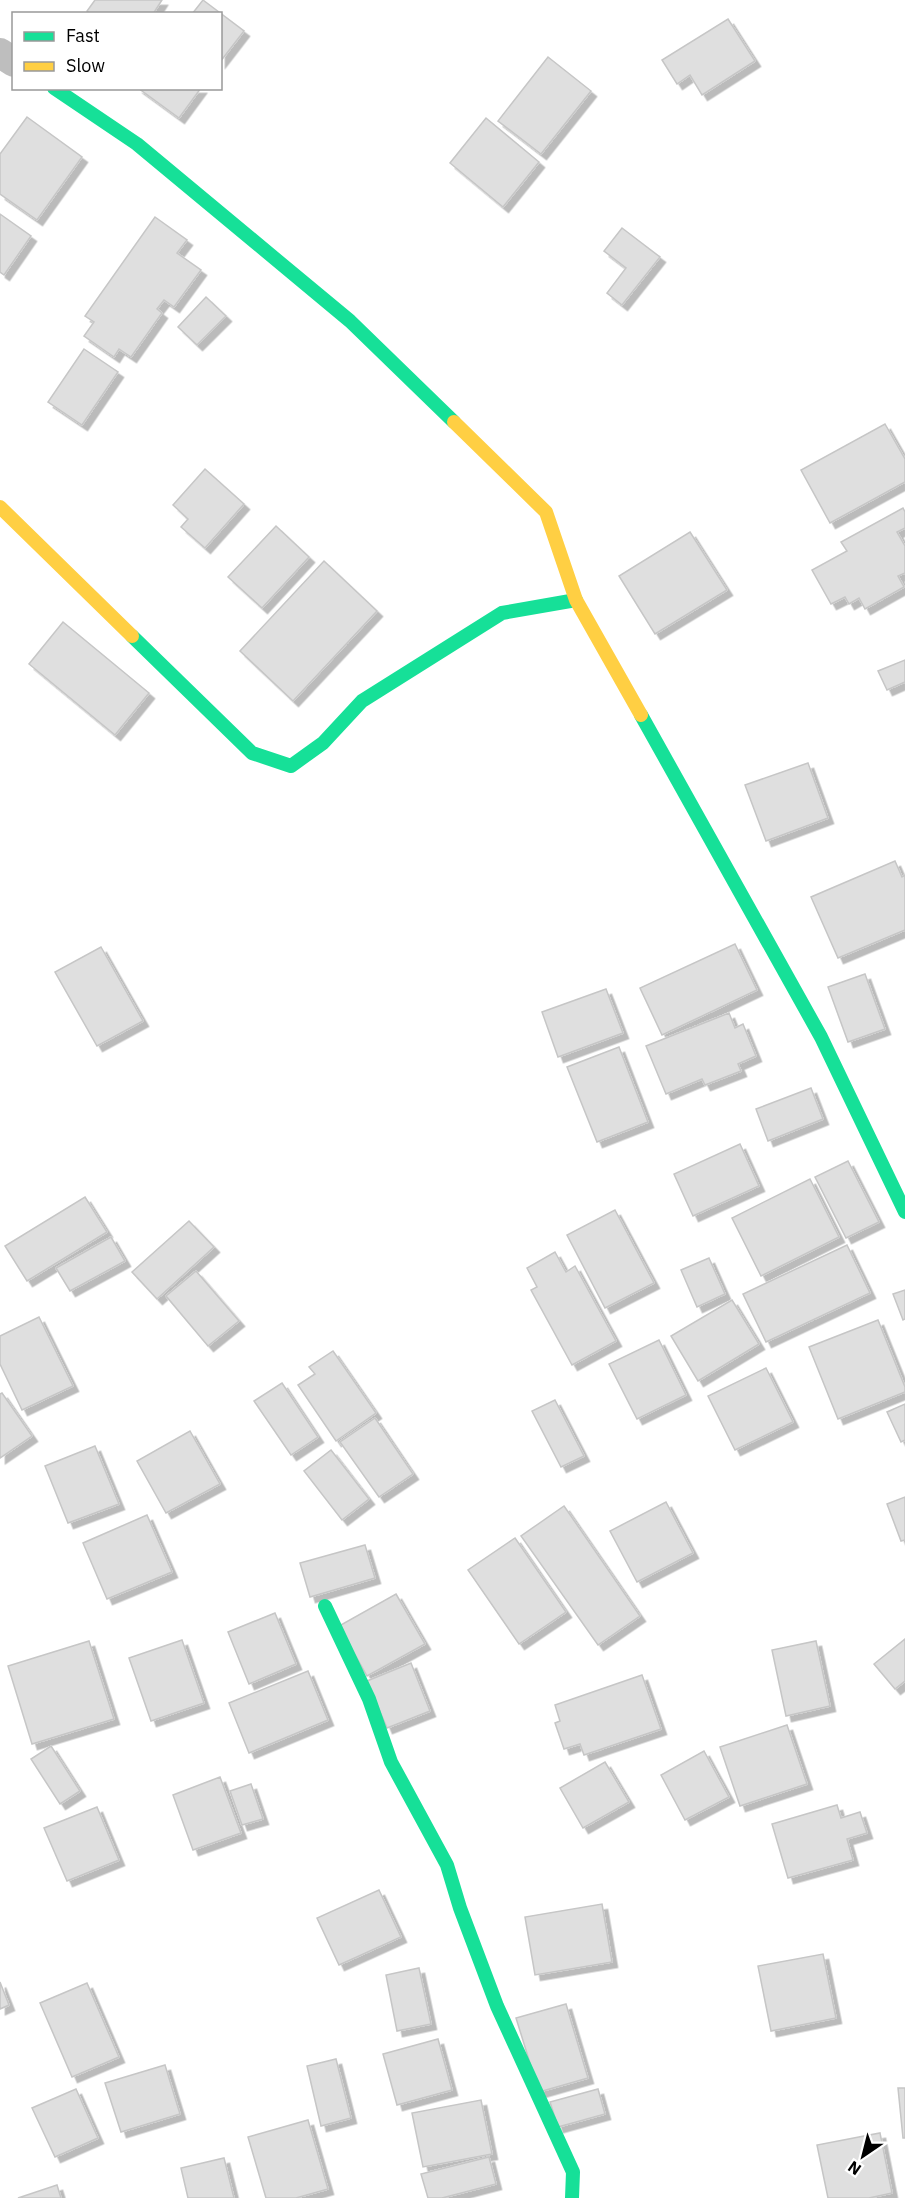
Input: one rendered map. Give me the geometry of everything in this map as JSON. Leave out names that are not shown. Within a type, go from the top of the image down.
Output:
[{"type":"street","points":[[57,90],[137,144],[350,321],[546,512],[576,600],[821,1037],[905,1212]]},
{"type":"street","points":[[0,507],[252,753],[291,766],[322,743],[362,701],[502,613],[576,600]]},
{"type":"street","points":[[325,1606],[369,1699],[391,1762],[447,1865],[460,1908],[497,2006],[573,2172],[572,2198]]},
{"type":"building","points":[[95,0],[162,0],[154,12],[87,11]]},
{"type":"building","points":[[203,0],[219,12],[194,12]]},
{"type":"building","points":[[222,14],[244,31],[222,59]]},
{"type":"building","points":[[728,19],[755,61],[702,95],[690,75],[677,84],[662,60]]},
{"type":"building","points":[[548,57],[591,91],[541,154],[498,121]]},
{"type":"building","points":[[141,90],[200,90],[179,118]]},
{"type":"building","points":[[27,117],[82,157],[37,220],[0,194],[0,154]]},
{"type":"building","points":[[486,118],[539,162],[503,207],[450,163]]},
{"type":"building","points":[[0,214],[31,236],[4,275],[0,272]]},
{"type":"building","points":[[155,217],[187,240],[177,253],[201,270],[174,307],[164,300],[157,309],[162,313],[131,357],[119,349],[114,357],[84,336],[94,322],[85,316]]},
{"type":"building","points":[[622,228],[660,257],[622,305],[607,293],[626,268],[604,251]]},
{"type":"building","points":[[206,297],[226,316],[197,345],[178,327]]},
{"type":"building","points":[[84,349],[118,372],[82,425],[48,402]]},
{"type":"building","points":[[885,424],[905,459],[905,482],[830,523],[801,470]]},
{"type":"building","points":[[205,469],[244,504],[205,548],[181,527],[188,519],[173,505]]},
{"type":"building","points":[[903,508],[905,528],[897,532],[905,546],[905,573],[898,576],[904,587],[865,609],[859,598],[849,604],[845,597],[831,604],[812,570],[847,551],[841,542]]},
{"type":"building","points":[[276,526],[309,557],[262,608],[228,577]]},
{"type":"building","points":[[690,532],[727,590],[655,634],[619,576]]},
{"type":"building","points":[[324,561],[377,611],[293,701],[240,651]]},
{"type":"building","points":[[63,622],[149,693],[115,735],[29,664]]},
{"type":"building","points":[[905,660],[905,682],[887,690],[878,671]]},
{"type":"building","points":[[808,763],[828,818],[766,841],[745,785]]},
{"type":"building","points":[[895,861],[902,877],[905,875],[905,930],[838,958],[811,897]]},
{"type":"building","points":[[735,944],[757,990],[662,1035],[640,988]]},
{"type":"building","points":[[101,947],[143,1021],[97,1046],[55,972]]},
{"type":"building","points":[[865,974],[885,1029],[848,1042],[828,987]]},
{"type":"building","points":[[606,989],[623,1033],[558,1057],[542,1012]]},
{"type":"building","points":[[729,1013],[735,1028],[743,1024],[756,1056],[738,1064],[741,1071],[705,1085],[702,1079],[666,1094],[646,1046]]},
{"type":"building","points":[[619,1047],[648,1122],[597,1142],[567,1067]]},
{"type":"building","points":[[811,1088],[823,1119],[768,1141],[756,1109]]},
{"type":"building","points":[[740,1144],[759,1186],[693,1216],[674,1174]]},
{"type":"building","points":[[848,1161],[879,1222],[846,1238],[815,1177]]},
{"type":"building","points":[[810,1179],[839,1237],[761,1276],[732,1218]]},
{"type":"building","points":[[85,1197],[107,1232],[27,1281],[5,1246]]},
{"type":"building","points":[[615,1210],[654,1283],[605,1308],[567,1235]]},
{"type":"building","points":[[189,1221],[214,1247],[157,1299],[132,1272]]},
{"type":"building","points":[[111,1237],[125,1261],[70,1291],[56,1268]]},
{"type":"building","points":[[847,1245],[870,1293],[766,1342],[743,1294]]},
{"type":"building","points":[[555,1252],[566,1272],[575,1266],[616,1341],[572,1365],[531,1290],[537,1287],[527,1268]]},
{"type":"building","points":[[709,1258],[725,1294],[697,1307],[681,1270]]},
{"type":"building","points":[[196,1271],[239,1321],[208,1346],[166,1296]]},
{"type":"building","points":[[905,1290],[905,1319],[903,1320],[893,1294]]},
{"type":"building","points":[[732,1300],[759,1344],[698,1381],[671,1336]]},
{"type":"building","points":[[39,1317],[73,1386],[22,1410],[0,1364],[0,1336]]},
{"type":"building","points":[[878,1320],[905,1392],[838,1419],[809,1347]]},
{"type":"building","points":[[659,1340],[686,1395],[637,1419],[609,1364]]},
{"type":"building","points":[[333,1351],[376,1413],[336,1441],[298,1385],[315,1374],[309,1367]]},
{"type":"building","points":[[766,1368],[793,1422],[735,1450],[708,1396]]},
{"type":"building","points":[[282,1383],[318,1437],[291,1455],[254,1401]]},
{"type":"building","points":[[2,1393],[32,1436],[0,1458],[0,1394]]},
{"type":"building","points":[[555,1400],[584,1456],[561,1467],[532,1411]]},
{"type":"building","points":[[905,1404],[905,1440],[901,1442],[887,1412]]},
{"type":"building","points":[[375,1418],[413,1474],[379,1497],[340,1442]]},
{"type":"building","points":[[190,1431],[220,1484],[166,1513],[137,1461]]},
{"type":"building","points":[[95,1446],[119,1504],[68,1523],[45,1466]]},
{"type":"building","points":[[331,1450],[369,1499],[342,1520],[304,1471]]},
{"type":"building","points":[[905,1497],[905,1540],[901,1541],[887,1504]]},
{"type":"building","points":[[666,1502],[693,1553],[637,1582],[610,1531]]},
{"type":"building","points":[[564,1506],[640,1616],[598,1645],[521,1536]]},
{"type":"building","points":[[147,1515],[172,1572],[107,1599],[83,1543]]},
{"type":"building","points":[[515,1538],[566,1612],[519,1644],[468,1570]]},
{"type":"building","points":[[365,1545],[375,1578],[310,1597],[300,1563]]},
{"type":"building","points":[[396,1594],[425,1644],[367,1676],[339,1626]]},
{"type":"building","points":[[275,1613],[296,1664],[249,1684],[228,1632]]},
{"type":"building","points":[[905,1639],[905,1681],[895,1689],[874,1664]]},
{"type":"building","points":[[182,1640],[204,1703],[151,1721],[129,1658]]},
{"type":"building","points":[[89,1641],[114,1719],[32,1744],[8,1666]]},
{"type":"building","points":[[816,1641],[830,1706],[786,1716],[772,1650]]},
{"type":"building","points":[[411,1663],[430,1711],[387,1728],[367,1681]]},
{"type":"building","points":[[308,1671],[328,1720],[249,1753],[229,1703]]},
{"type":"building","points":[[642,1675],[661,1729],[584,1755],[580,1744],[564,1749],[555,1723],[560,1721],[555,1705]]},
{"type":"building","points":[[787,1725],[807,1784],[740,1806],[720,1747]]},
{"type":"building","points":[[51,1746],[80,1791],[60,1804],[31,1759]]},
{"type":"building","points":[[704,1751],[729,1797],[685,1820],[661,1775]]},
{"type":"building","points":[[605,1762],[629,1802],[583,1828],[560,1788]]},
{"type":"building","points":[[220,1777],[241,1833],[193,1850],[173,1795]]},
{"type":"building","points":[[251,1784],[263,1819],[242,1825],[230,1791]]},
{"type":"building","points":[[837,1805],[841,1818],[860,1812],[867,1833],[847,1839],[853,1860],[788,1878],[772,1824]]},
{"type":"building","points":[[97,1807],[119,1860],[67,1881],[44,1828]]},
{"type":"building","points":[[379,1890],[401,1937],[339,1965],[317,1918]]},
{"type":"building","points":[[602,1904],[612,1962],[535,1975],[525,1917]]},
{"type":"building","points":[[823,1954],[836,2018],[771,2031],[758,1966]]},
{"type":"building","points":[[419,1968],[431,2024],[397,2031],[386,1975]]},
{"type":"building","points":[[0,1982],[9,2005],[0,2009]]},
{"type":"building","points":[[87,1983],[119,2057],[72,2077],[40,2003]]},
{"type":"building","points":[[566,2004],[588,2078],[539,2092],[516,2018]]},
{"type":"building","points":[[438,2039],[452,2090],[397,2105],[383,2054]]},
{"type":"building","points":[[336,2059],[351,2118],[321,2126],[307,2066]]},
{"type":"building","points":[[165,2065],[180,2114],[121,2132],[105,2083]]},
{"type":"building","points":[[898,2088],[905,2088],[905,2138],[903,2138]]},
{"type":"building","points":[[76,2089],[98,2138],[55,2157],[32,2108]]},
{"type":"building","points":[[598,2089],[605,2114],[558,2127],[550,2102]]},
{"type":"building","points":[[481,2100],[492,2154],[423,2167],[412,2113]]},
{"type":"building","points":[[308,2120],[328,2189],[296,2198],[266,2198],[248,2137]]},
{"type":"building","points":[[880,2133],[892,2193],[869,2198],[828,2198],[817,2145]]},
{"type":"building","points":[[489,2157],[496,2184],[442,2198],[428,2198],[421,2174]]},
{"type":"building","points":[[224,2158],[234,2198],[188,2198],[181,2168]]},
{"type":"building","points":[[57,2185],[61,2198],[18,2198]]},
{"type":"traffic: fast","points":[[57,90],[137,144],[350,321],[454,422]]},
{"type":"traffic: fast","points":[[132,636],[252,753],[291,766],[323,743],[362,701],[502,613],[576,600]]},
{"type":"traffic: fast","points":[[641,715],[821,1037],[905,1212]]},
{"type":"traffic: fast","points":[[325,1606],[369,1699],[391,1762],[447,1865],[460,1908],[497,2006],[573,2172],[572,2198]]},
{"type":"traffic: slow","points":[[454,422],[546,512],[576,600],[641,715]]},
{"type":"traffic: slow","points":[[0,507],[132,636]]}]
